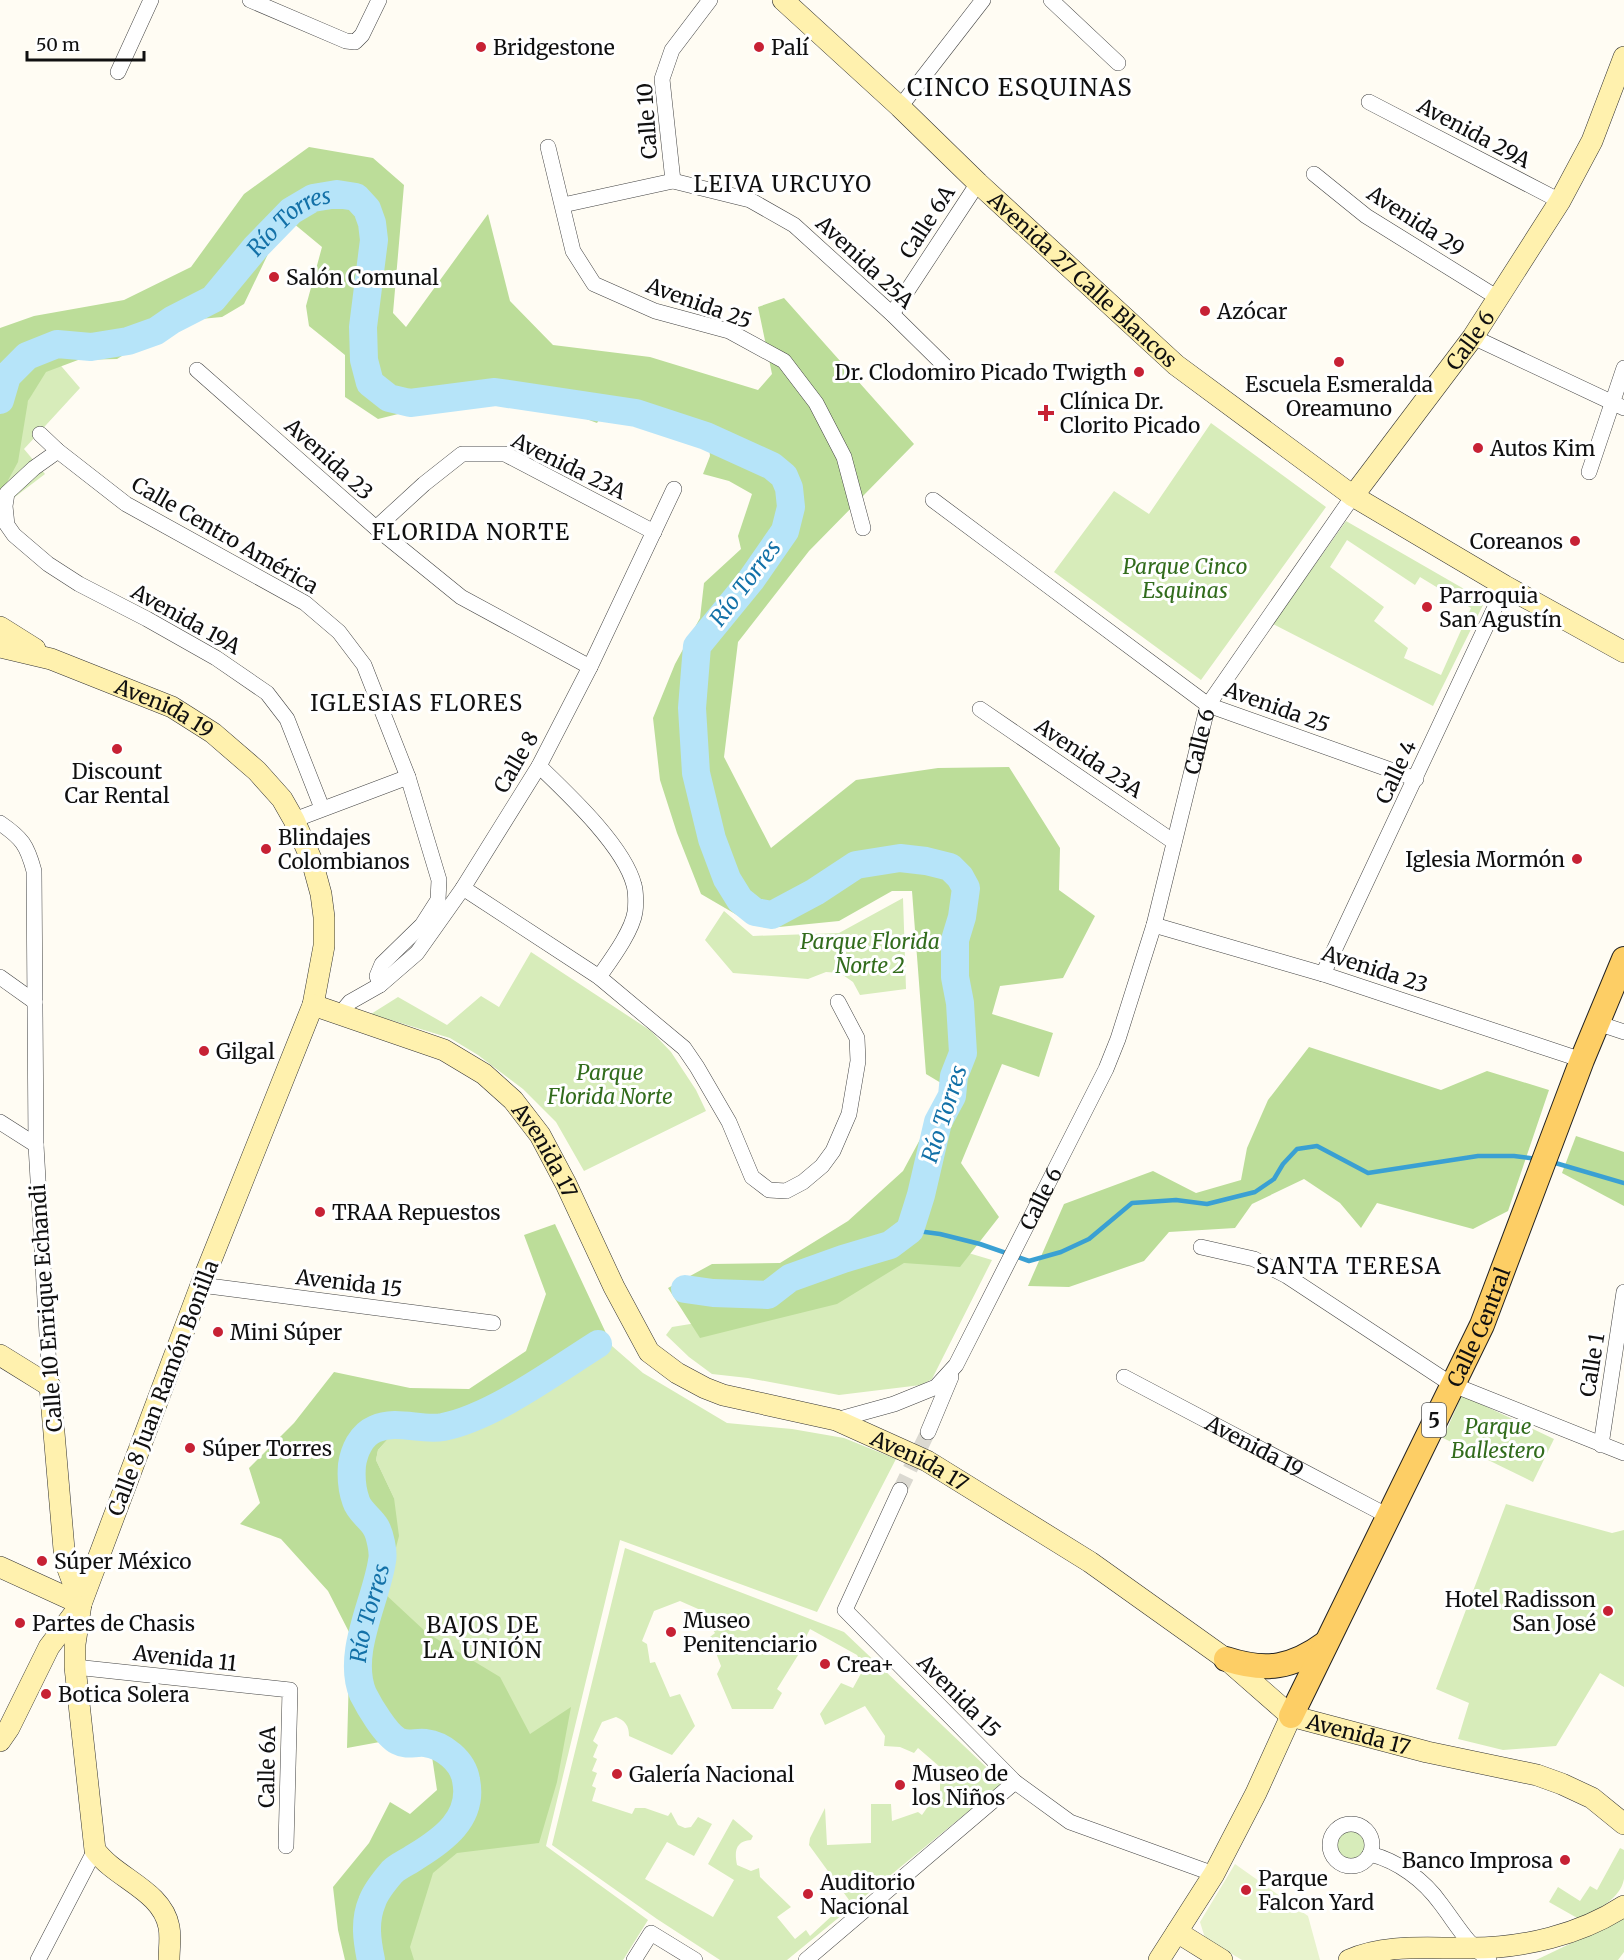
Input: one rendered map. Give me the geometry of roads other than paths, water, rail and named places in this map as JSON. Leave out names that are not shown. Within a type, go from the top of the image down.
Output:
[{"type":"main road","name":"Avenida 27 Calle Blancos","points":[[783,0],[1176,365],[1353,496],[1505,586],[1624,652]]},
{"type":"main road","name":"Calle 6","points":[[1353,496],[1473,337],[1560,201],[1592,141],[1624,57]]},
{"type":"main road","points":[[0,627],[51,659]]},
{"type":"main road","name":"Avenida 19","points":[[0,646],[51,659],[172,707],[213,733],[257,771],[282,799],[294,820]]},
{"type":"main road","name":"Calle 8 Juan Ramón Bonilla","points":[[95,1850],[75,1667],[75,1644],[81,1604],[201,1285],[313,1005],[324,946],[324,916],[312,861],[294,820]]},
{"type":"main road","name":"Calle Central","points":[[1291,1716],[1451,1384],[1482,1325],[1582,1060],[1624,959]]},
{"type":"main road","points":[[1613,988],[1624,965]]},
{"type":"main road","name":"Avenida 17","points":[[313,1005],[444,1050],[484,1074],[513,1100],[540,1135],[566,1184],[614,1287],[649,1352],[676,1373],[723,1395],[836,1420],[927,1461],[1090,1562],[1226,1659],[1291,1716],[1427,1752],[1546,1778],[1592,1798],[1624,1824]]},
{"type":"main road","points":[[0,1355],[50,1386]]},
{"type":"main road","name":"Calle 10 Enrique Echandi","points":[[50,1386],[65,1561],[81,1604]]},
{"type":"main road","points":[[0,1567],[81,1604],[49,1647],[9,1728],[0,1741]]},
{"type":"main road","points":[[1226,1659],[1246,1665],[1268,1667],[1289,1664],[1309,1655],[1326,1643]]},
{"type":"main road","points":[[1159,1960],[1214,1874],[1256,1793],[1291,1716]]},
{"type":"main road","points":[[95,1850],[104,1862],[140,1887],[164,1911],[169,1926],[169,1960]]},
{"type":"main road","points":[[1349,1960],[1360,1955],[1413,1947],[1481,1954],[1553,1937],[1602,1919],[1624,1906]]},
{"type":"main road","points":[[1177,1932],[1222,1960]]},
{"type":"street","points":[[118,72],[151,0]]},
{"type":"street","points":[[250,0],[346,41],[355,42],[362,35],[379,0]]},
{"type":"street","name":"Calle 10","points":[[674,181],[662,79],[672,50],[710,0]]},
{"type":"street","points":[[900,107],[983,0]]},
{"type":"street","points":[[1051,0],[1118,63]]},
{"type":"street","name":"Avenida 29A","points":[[1369,102],[1560,201]]},
{"type":"street","name":"Avenida 25","points":[[548,147],[573,251],[594,284],[655,311],[729,332],[784,361],[816,403],[844,457],[863,528]]},
{"type":"street","name":"Avenida 29","points":[[1314,174],[1366,216],[1498,298]]},
{"type":"street","name":"Avenida 25A","points":[[563,205],[674,181],[750,200],[794,225],[892,314],[953,374]]},
{"type":"street","name":"Calle 6A","points":[[892,314],[978,183]]},
{"type":"street","points":[[1473,337],[1618,406]]},
{"type":"street","points":[[1589,472],[1618,406],[1624,368]]},
{"type":"street","name":"Avenida 23","points":[[197,370],[376,528],[461,597],[590,668]]},
{"type":"street","name":"Calle Centro América","points":[[40,434],[58,452],[126,504],[305,603],[339,632],[364,665],[408,777],[439,880],[438,900],[422,925],[382,964],[377,976],[380,985]]},
{"type":"street","name":"Avenida 19A","points":[[58,452],[34,468],[7,493],[5,506],[7,525],[14,535],[48,564],[79,584],[216,658],[267,693],[287,719],[321,808]]},
{"type":"street","name":"Avenida 23A","points":[[376,528],[424,484],[462,454],[505,454],[654,532]]},
{"type":"street","name":"Calle 8","points":[[339,1015],[350,1002],[380,985],[417,953],[464,888],[539,766],[590,668],[674,489]]},
{"type":"street","name":"Calle 6","points":[[836,1420],[894,1404],[928,1391],[936,1387],[956,1365],[1106,1069],[1118,1039],[1154,925],[1208,705],[1353,496]]},
{"type":"street","name":"Avenida 25","points":[[933,500],[1208,705],[1416,779]]},
{"type":"street","name":"Calle 4","points":[[1323,974],[1505,586]]},
{"type":"street","name":"Avenida 23A","points":[[980,709],[1174,842]]},
{"type":"street","points":[[539,766],[572,798],[622,857],[635,886],[635,914],[619,949],[599,977]]},
{"type":"street","points":[[294,820],[408,777]]},
{"type":"street","name":"Calle 10 Enrique Echandi","points":[[0,824],[18,835],[28,849],[33,872],[36,1145],[50,1386]]},
{"type":"street","points":[[464,888],[599,977],[684,1048],[729,1122],[752,1176],[769,1190],[786,1191],[803,1182],[822,1166],[833,1151],[849,1114],[858,1061],[857,1038],[838,1002]]},
{"type":"street","name":"Avenida 23","points":[[1154,925],[1323,974],[1582,1060]]},
{"type":"street","points":[[0,977],[35,1002]]},
{"type":"street","points":[[1597,1023],[1624,1032]]},
{"type":"street","points":[[0,1122],[36,1145]]},
{"type":"street","points":[[1201,1247],[1254,1260],[1287,1276],[1451,1384],[1624,1453]]},
{"type":"street","name":"Avenida 15","points":[[201,1285],[493,1323]]},
{"type":"street","name":"Calle 1","points":[[1601,1445],[1624,1292]]},
{"type":"street","points":[[928,1431],[956,1365]]},
{"type":"street","name":"Avenida 19","points":[[1124,1377],[1388,1516]]},
{"type":"street","name":"Avenida 15","points":[[900,1490],[845,1610],[1015,1782],[1070,1822],[1214,1874]]},
{"type":"street","name":"Avenida 11","points":[[75,1667],[290,1690]]},
{"type":"street","name":"Calle 6A","points":[[286,1846],[290,1690]]},
{"type":"street","points":[[806,1960],[1015,1782]]},
{"type":"street","points":[[38,1960],[95,1850]]},
{"type":"street","points":[[1370,1854],[1392,1861],[1428,1888],[1481,1954]]},
{"type":"street","points":[[634,1960],[651,1933],[695,1960]]},
{"type":"waterway","name":"Río Torres","points":[[0,400],[7,376],[27,356],[57,344],[91,347],[128,341],[156,331],[213,299],[256,247],[291,211],[313,198],[337,194],[356,197],[367,209],[372,223],[374,240],[363,327],[364,360],[370,383],[389,398],[410,403],[495,392],[636,413],[706,436],[772,466],[784,476],[789,488],[791,507],[785,531],[751,580],[697,646],[692,708],[696,773],[712,839],[727,879],[740,900],[755,912],[772,915],[815,892],[856,865],[900,858],[950,867],[960,877],[966,888],[962,917],[955,940],[955,977],[960,1003],[963,1053],[954,1076],[952,1096],[938,1122],[921,1195],[910,1230],[890,1245],[790,1278],[768,1295],[713,1293],[685,1289]]},
{"type":"waterway","points":[[910,1230],[940,1234],[980,1244],[1029,1261],[1061,1252],[1089,1239],[1132,1203],[1176,1200],[1207,1204],[1255,1192],[1274,1179],[1283,1164],[1297,1149],[1317,1146],[1368,1173],[1478,1156],[1514,1156],[1537,1159]]},
{"type":"waterway","points":[[1552,1162],[1624,1183]]},
{"type":"waterway","name":"Río Torres","points":[[371,1960],[367,1924],[369,1909],[376,1894],[394,1870],[446,1835],[461,1817],[467,1794],[464,1773],[451,1755],[432,1744],[405,1743],[393,1738],[378,1720],[363,1694],[358,1662],[360,1645],[379,1577],[382,1553],[377,1529],[357,1505],[352,1474],[354,1454],[366,1435],[383,1426],[443,1427],[482,1414],[523,1392],[598,1344]]},
{"type":"tunnel","points":[[900,1490],[928,1432]]},
{"type":"place","name":"Bridgestone","points":[[481,47]]},
{"type":"place","name":"Palí","points":[[759,47]]},
{"type":"place","name":"Salón Comunal","points":[[274,277]]},
{"type":"place","name":"Azócar","points":[[1205,311]]},
{"type":"place","name":"Escuela Esmeralda Oreamuno","points":[[1339,362]]},
{"type":"place","name":"Dr. Clodomiro Picado Twigth","points":[[1139,372]]},
{"type":"place","name":"Clínica Dr. Clorito Picado","points":[[1046,413]]},
{"type":"place","name":"Autos Kim","points":[[1478,448]]},
{"type":"place","name":"Coreanos","points":[[1575,541]]},
{"type":"place","name":"Parroquia San Agustín","points":[[1427,607]]},
{"type":"place","name":"Discount Car Rental","points":[[117,749]]},
{"type":"place","name":"Blindajes Colombianos","points":[[266,849]]},
{"type":"place","name":"Iglesia Mormón","points":[[1577,859]]},
{"type":"place","name":"Gilgal","points":[[204,1051]]},
{"type":"place","name":"TRAA Repuestos","points":[[320,1212]]},
{"type":"place","name":"Mini Súper","points":[[218,1332]]},
{"type":"place","name":"Súper Torres","points":[[190,1448]]},
{"type":"place","name":"Súper México","points":[[42,1561]]},
{"type":"place","name":"Hotel Radisson San José","points":[[1608,1611]]},
{"type":"place","name":"Partes de Chasis","points":[[20,1623]]},
{"type":"place","name":"Museo Penitenciario","points":[[671,1632]]},
{"type":"place","name":"Crea+","points":[[825,1664]]},
{"type":"place","name":"Botica Solera","points":[[46,1694]]},
{"type":"place","name":"Galería Nacional","points":[[617,1774]]},
{"type":"place","name":"Museo de los Niños","points":[[900,1785]]},
{"type":"place","name":"Banco Improsa","points":[[1565,1860]]},
{"type":"place","name":"Parque Falcon Yard","points":[[1246,1890]]},
{"type":"place","name":"Auditorio Nacional","points":[[808,1894]]},
{"type":"district","name":"CINCO ESQUINAS","points":[[1020,87]]},
{"type":"district","name":"LEIVA URCUYO","points":[[783,184]]},
{"type":"district","name":"FLORIDA NORTE","points":[[471,532]]},
{"type":"district","name":"IGLESIAS FLORES","points":[[417,703]]},
{"type":"district","name":"SANTA TERESA","points":[[1349,1266]]},
{"type":"district","name":"BAJOS DE LA UNIÓN","points":[[483,1638]]},
{"type":"park label","name":"Parque Cinco Esquinas","points":[[1185,578]]},
{"type":"park label","name":"Parque Florida Norte 2","points":[[870,953]]},
{"type":"park label","name":"Parque Florida Norte","points":[[610,1084]]},
{"type":"park label","name":"Parque Ballestero","points":[[1498,1438]]}]
